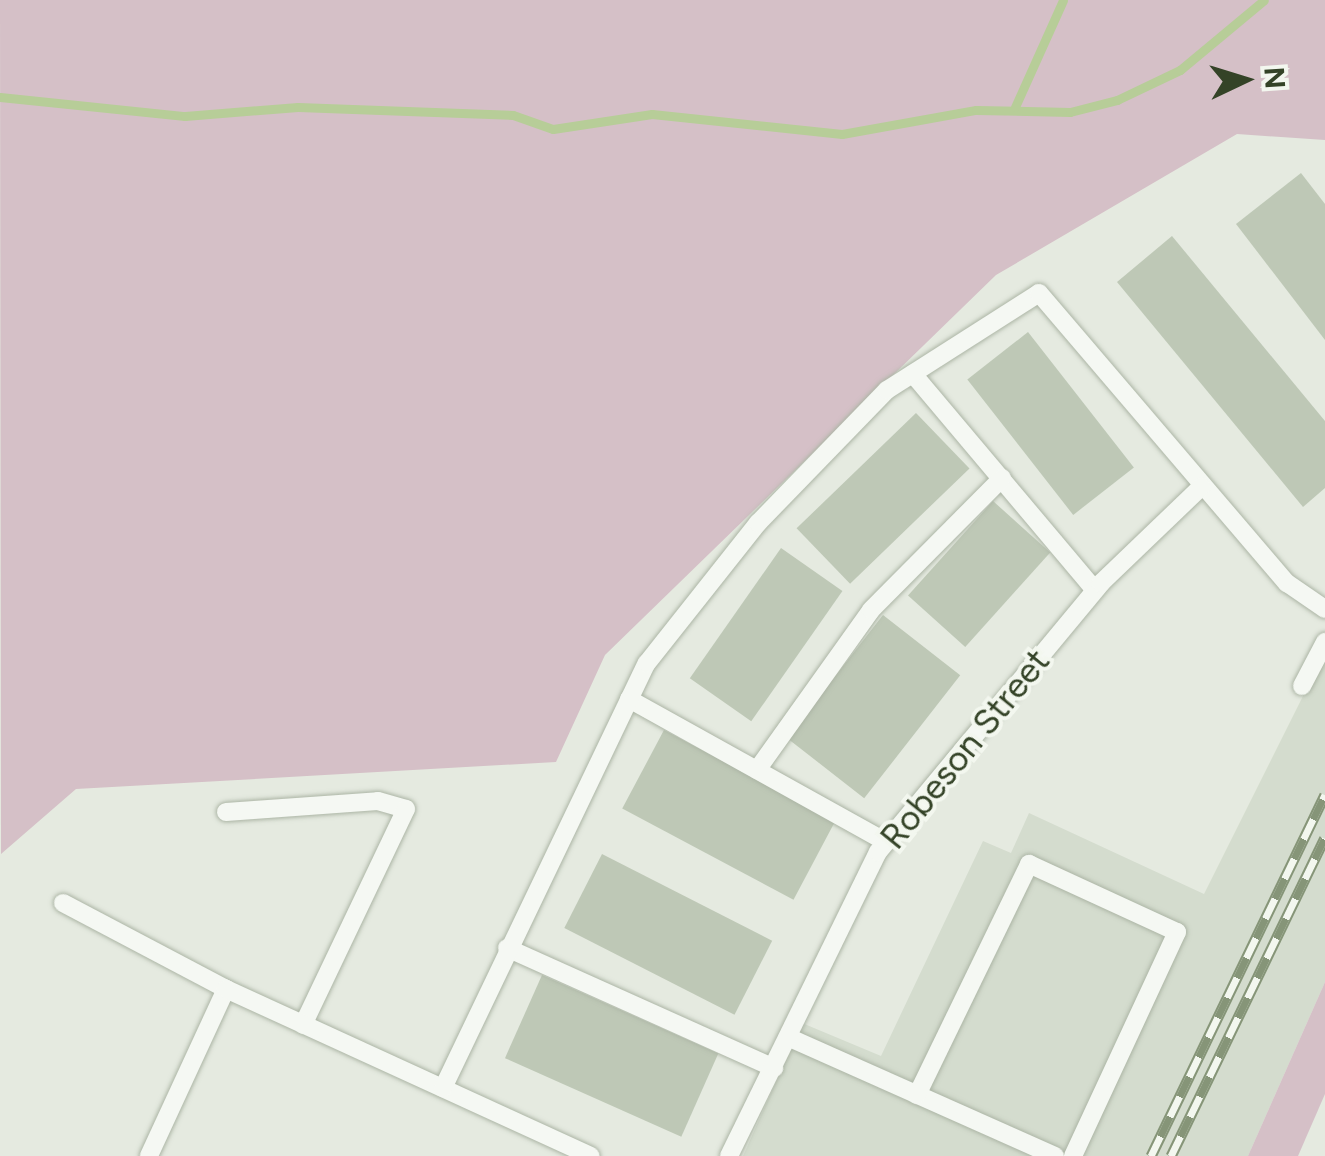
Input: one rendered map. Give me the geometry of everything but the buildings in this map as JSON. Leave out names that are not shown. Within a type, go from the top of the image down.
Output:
[{"type":"lane","points":[[442,1088],[629,698],[758,523],[913,374],[1039,293],[1201,488],[1287,583],[1325,609]]},
{"type":"lane","points":[[913,374],[1095,590]]},
{"type":"lane","points":[[757,770],[871,610],[1002,478]]},
{"type":"lane","name":"Robeson Street","points":[[729,1156],[792,1039],[886,842],[1095,590],[1201,488]]},
{"type":"lane","points":[[1302,686],[1325,642]]},
{"type":"lane","points":[[629,698],[886,842]]},
{"type":"lane","points":[[226,812],[378,800],[406,810],[303,1025]]},
{"type":"lane","points":[[917,1095],[1029,864],[1177,932],[1072,1156]]},
{"type":"lane","points":[[63,903],[226,989],[591,1156]]},
{"type":"lane","points":[[507,948],[774,1068]]},
{"type":"lane","points":[[149,1156],[226,989]]},
{"type":"lane","points":[[792,1039],[1055,1156]]},
{"type":"shaded area","points":[[0,0],[1325,0],[1325,140],[1237,134],[996,275],[605,655],[556,762],[76,789],[1,854]]},
{"type":"shaded area","points":[[1325,652],[1325,982],[1248,1156],[743,1156],[802,1023],[881,1056],[983,841],[1011,853],[1029,813],[1204,894]]},
{"type":"shaded area","points":[[1325,982],[1325,1094],[1298,1156],[1248,1156]]},
{"type":"waterway","points":[[1015,107],[1063,0]]},
{"type":"waterway","points":[[0,97],[185,116],[298,107],[513,115],[553,129],[652,114],[842,134],[976,110],[1070,112],[1117,100],[1180,70],[1264,0]]},
{"type":"railway","points":[[1151,1156],[1325,795]]},
{"type":"railway","points":[[1171,1156],[1325,838]]}]
